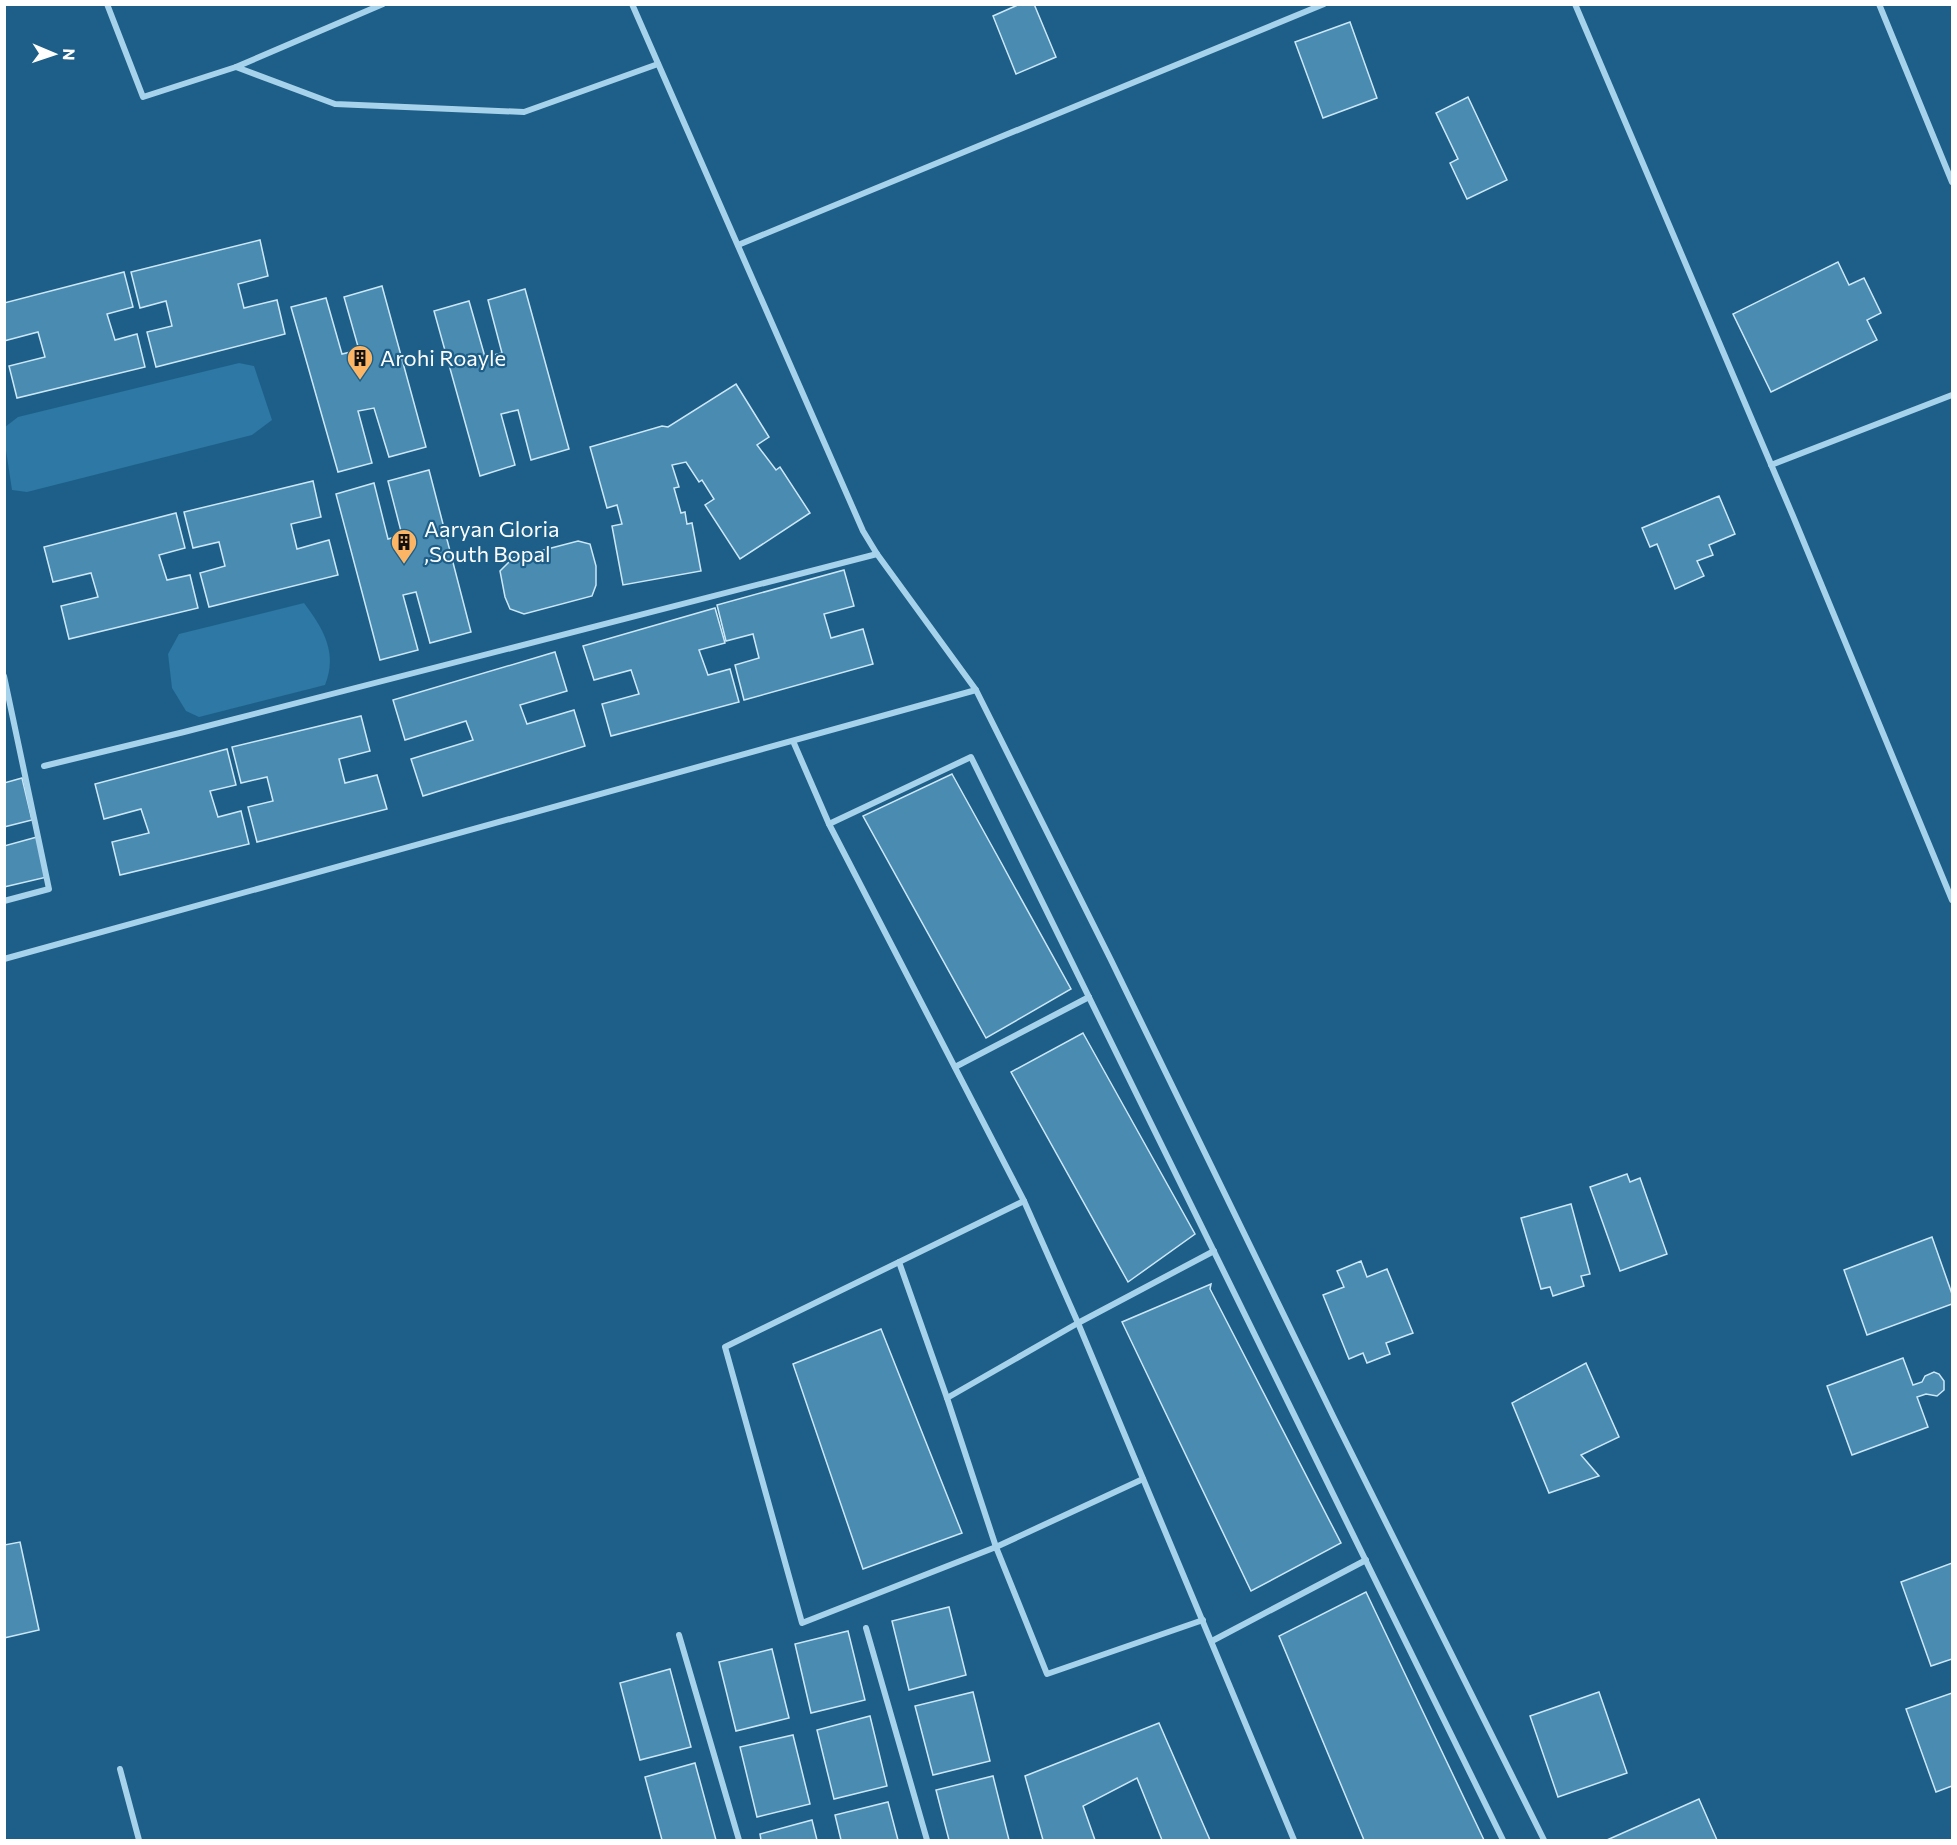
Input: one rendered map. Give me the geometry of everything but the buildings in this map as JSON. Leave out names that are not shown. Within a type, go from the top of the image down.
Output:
[{"type":"street","points":[[107,4],[143,97],[236,67],[383,4]]},
{"type":"street","points":[[632,4],[863,531],[877,554],[976,690],[1544,1840]]},
{"type":"street","points":[[738,245],[1324,4]]},
{"type":"street","points":[[1575,4],[1953,900]]},
{"type":"street","points":[[1879,4],[1953,182]]},
{"type":"street","points":[[236,67],[335,104],[524,112],[658,64]]},
{"type":"street","points":[[1771,465],[1953,395]]},
{"type":"street","points":[[44,766],[877,554]]},
{"type":"street","points":[[4,676],[49,889],[4,901]]},
{"type":"street","points":[[4,959],[976,690]]},
{"type":"street","points":[[793,741],[830,824],[1024,1201],[1078,1323],[1294,1840]]},
{"type":"street","points":[[830,824],[970,757],[1503,1840]]},
{"type":"street","points":[[955,1067],[1089,997]]},
{"type":"street","points":[[1024,1201],[725,1347],[802,1623],[996,1547],[1143,1479]]},
{"type":"street","points":[[947,1398],[1078,1323],[1214,1251]]},
{"type":"street","points":[[899,1262],[996,1547],[1047,1674],[1203,1620]]},
{"type":"street","points":[[1212,1641],[1366,1560]]},
{"type":"street","points":[[866,1629],[927,1840]]},
{"type":"street","points":[[679,1635],[739,1840]]},
{"type":"street","points":[[120,1768],[139,1840]]},
{"type":"shaded area","points":[[239,363],[254,366],[272,420],[252,435],[27,492],[12,490],[5,444],[5,427],[18,417]]},
{"type":"shaded area","points":[[304,603],[322,631],[329,652],[329,673],[325,685],[199,717],[186,711],[172,688],[168,654],[179,634]]},
{"type":"place","name":"Arohi Roayle","points":[[360,381]]},
{"type":"place","name":"Aaryan Gloria ,South Bopal","points":[[404,565]]}]
